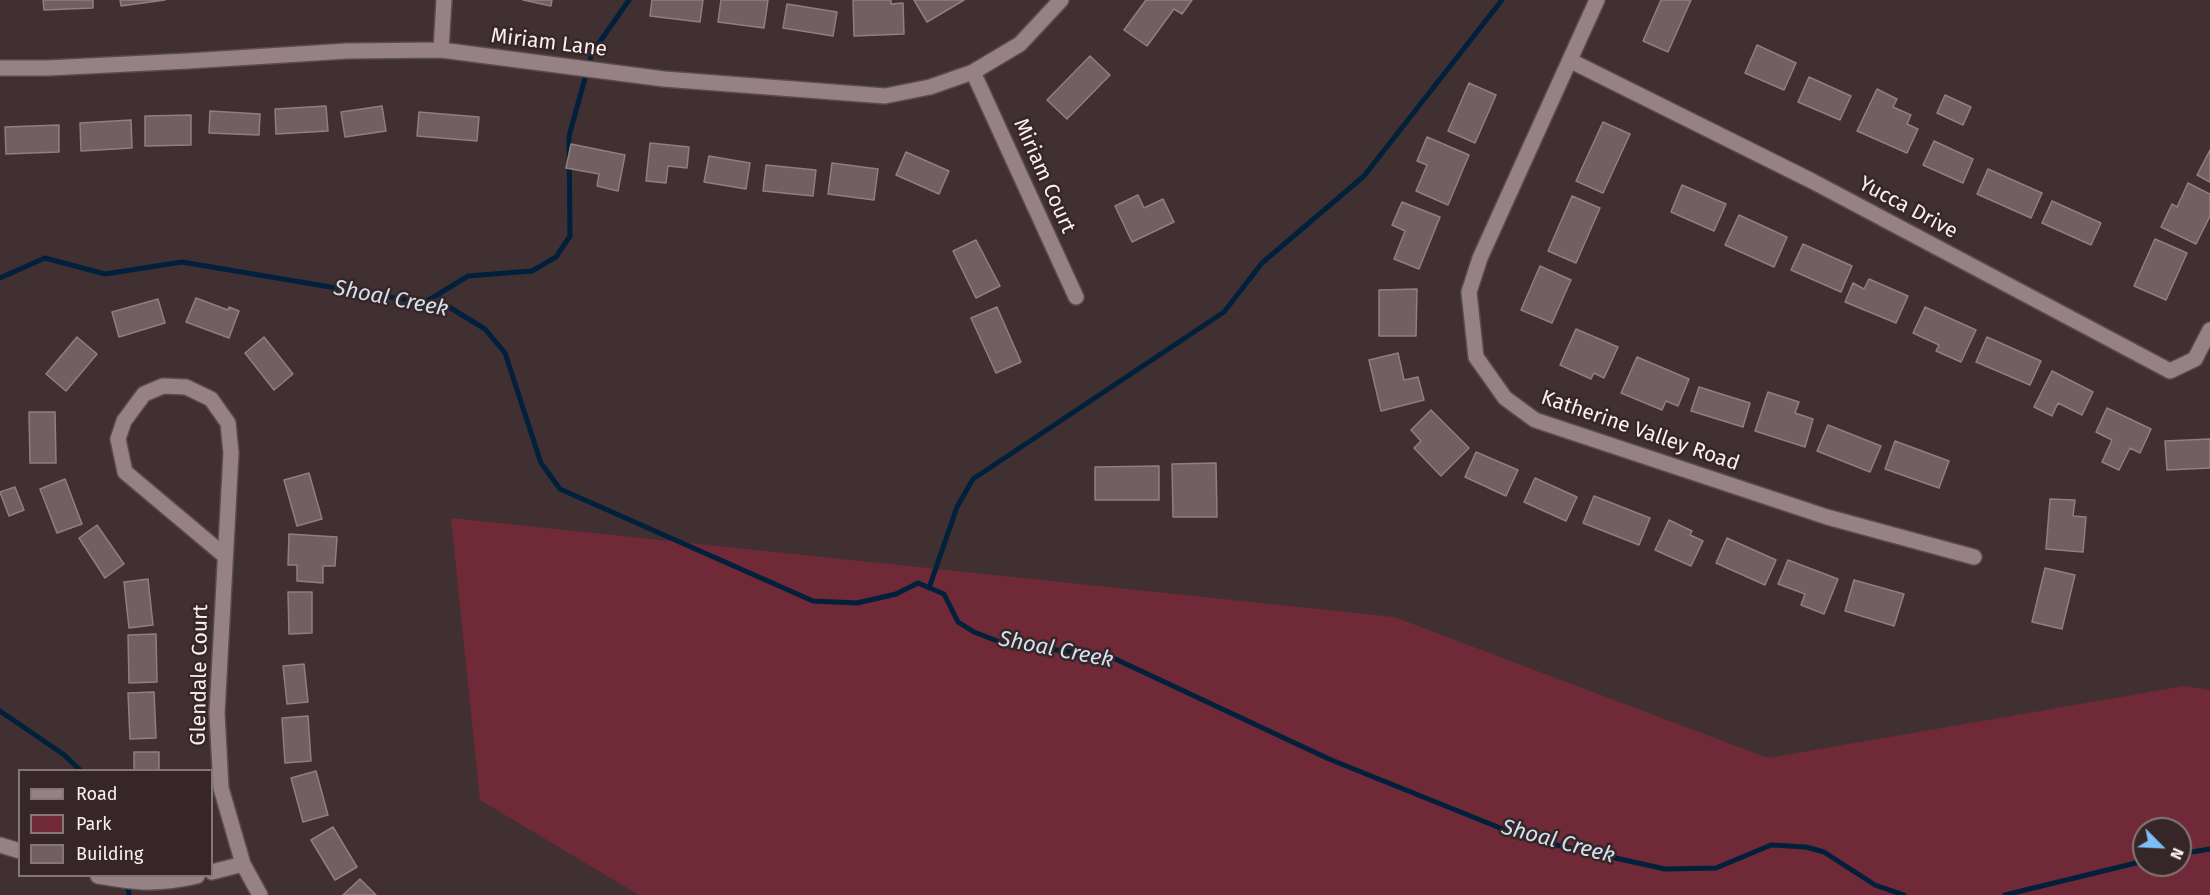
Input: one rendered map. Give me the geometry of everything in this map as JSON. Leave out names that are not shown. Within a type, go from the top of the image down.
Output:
[{"type":"street","points":[[441,50],[444,0]]},
{"type":"street","name":"Miriam Lane","points":[[0,68],[176,62],[347,51],[441,50],[664,79],[885,96],[930,87],[973,72],[1020,44],[1061,0]]},
{"type":"street","name":"Katherine Valley Road","points":[[1597,0],[1480,258],[1469,292],[1476,357],[1505,398],[1535,420],[1827,517],[1974,557]]},
{"type":"street","name":"Yucca Drive","points":[[1571,61],[1812,181],[2170,371],[2194,359],[2210,330]]},
{"type":"street","name":"Miriam Court","points":[[973,72],[1076,297]]},
{"type":"street","name":"Glendale Court","points":[[225,556],[125,472],[118,439],[124,421],[144,394],[163,386],[186,387],[210,399],[228,423],[231,453],[217,713],[221,788],[243,864],[260,895]]},
{"type":"street","points":[[0,845],[18,850]]},
{"type":"street","points":[[213,872],[243,864]]},
{"type":"street","points":[[104,877],[138,883],[192,877]]},
{"type":"green space","points":[[451,518],[1394,617],[1768,758],[2184,686],[2210,690],[2210,895],[639,895],[480,800]]},
{"type":"building","points":[[43,0],[93,0],[93,8],[44,10]]},
{"type":"building","points":[[120,0],[165,0],[121,6]]},
{"type":"building","points":[[523,0],[552,0],[551,6]]},
{"type":"building","points":[[652,0],[703,0],[700,22],[650,16]]},
{"type":"building","points":[[721,0],[768,0],[764,28],[718,22]]},
{"type":"building","points":[[853,0],[891,0],[891,4],[903,3],[904,34],[854,36]]},
{"type":"building","points":[[914,0],[964,0],[927,22]]},
{"type":"building","points":[[1146,0],[1192,0],[1182,14],[1174,9],[1147,46],[1124,30]]},
{"type":"building","points":[[1661,0],[1691,0],[1668,52],[1643,41]]},
{"type":"building","points":[[787,4],[837,12],[833,36],[783,28]]},
{"type":"building","points":[[1757,45],[1796,63],[1784,90],[1745,73]]},
{"type":"building","points":[[1090,56],[1110,75],[1067,119],[1047,100]]},
{"type":"building","points":[[1809,77],[1851,96],[1840,120],[1798,102]]},
{"type":"building","points":[[1469,83],[1496,95],[1475,143],[1448,131]]},
{"type":"building","points":[[1877,89],[1897,99],[1893,107],[1911,115],[1907,124],[1918,129],[1907,153],[1857,131]]},
{"type":"building","points":[[1945,95],[1971,107],[1963,125],[1937,113]]},
{"type":"building","points":[[326,106],[328,131],[276,134],[275,109]]},
{"type":"building","points":[[382,106],[386,131],[345,137],[341,112]]},
{"type":"building","points":[[210,111],[260,114],[259,135],[209,133]]},
{"type":"building","points":[[419,112],[479,117],[477,141],[417,136]]},
{"type":"building","points":[[191,115],[191,145],[145,146],[145,116]]},
{"type":"building","points":[[131,120],[132,148],[81,151],[80,123]]},
{"type":"building","points":[[1603,122],[1630,134],[1603,193],[1576,181]]},
{"type":"building","points":[[59,125],[59,152],[6,154],[5,127]]},
{"type":"building","points":[[1427,137],[1469,155],[1448,205],[1416,191],[1427,165],[1417,161]]},
{"type":"building","points":[[1934,141],[1973,159],[1963,183],[1923,165]]},
{"type":"building","points":[[650,143],[689,147],[687,168],[668,166],[666,183],[646,181]]},
{"type":"building","points":[[571,144],[625,155],[618,191],[597,186],[599,174],[566,168]]},
{"type":"building","points":[[2210,150],[2210,182],[2197,175]]},
{"type":"building","points":[[906,152],[949,171],[939,194],[896,175]]},
{"type":"building","points":[[709,156],[750,163],[746,189],[704,182]]},
{"type":"building","points":[[832,163],[878,169],[874,200],[828,194]]},
{"type":"building","points":[[766,165],[816,170],[813,196],[763,191]]},
{"type":"building","points":[[1988,169],[2042,193],[2031,218],[1977,194]]},
{"type":"building","points":[[2188,183],[2210,194],[2210,216],[2196,244],[2161,227],[2172,204],[2177,207]]},
{"type":"building","points":[[1682,185],[1726,204],[1714,231],[1671,212]]},
{"type":"building","points":[[1138,195],[1144,208],[1163,199],[1174,222],[1132,242],[1115,206]]},
{"type":"building","points":[[1572,196],[1600,208],[1576,263],[1548,251]]},
{"type":"building","points":[[2052,201],[2101,223],[2091,245],[2042,223]]},
{"type":"building","points":[[1402,202],[1440,217],[1419,269],[1394,259],[1405,231],[1392,225]]},
{"type":"building","points":[[1739,215],[1787,237],[1774,267],[1725,245]]},
{"type":"building","points":[[2155,239],[2187,253],[2166,300],[2134,286]]},
{"type":"building","points":[[976,240],[1000,286],[976,298],[953,251]]},
{"type":"building","points":[[1803,244],[1852,266],[1841,292],[1791,270]]},
{"type":"building","points":[[1540,266],[1571,280],[1552,323],[1521,310]]},
{"type":"building","points":[[1869,279],[1908,296],[1896,323],[1845,302],[1853,283],[1864,289]]},
{"type":"building","points":[[1417,289],[1416,336],[1379,336],[1379,290]]},
{"type":"building","points":[[196,298],[228,310],[229,307],[239,311],[229,338],[186,322]]},
{"type":"building","points":[[158,299],[165,323],[119,337],[112,312]]},
{"type":"building","points":[[997,307],[1021,362],[996,373],[971,318]]},
{"type":"building","points":[[1925,307],[1976,330],[1961,362],[1936,351],[1939,345],[1913,333]]},
{"type":"building","points":[[1576,329],[1618,347],[1604,378],[1594,373],[1591,379],[1560,365]]},
{"type":"building","points":[[77,337],[97,354],[66,391],[46,374]]},
{"type":"building","points":[[264,337],[293,374],[274,390],[245,353]]},
{"type":"building","points":[[1987,337],[2041,361],[2030,385],[1976,362]]},
{"type":"building","points":[[1398,353],[1404,380],[1418,377],[1424,400],[1381,411],[1369,360]]},
{"type":"building","points":[[1637,357],[1689,379],[1678,406],[1666,401],[1662,410],[1621,393]]},
{"type":"building","points":[[2052,371],[2093,392],[2082,415],[2058,403],[2052,416],[2034,407]]},
{"type":"building","points":[[1699,387],[1750,403],[1743,427],[1691,411]]},
{"type":"building","points":[[1768,392],[1799,402],[1795,413],[1813,419],[1805,447],[1755,431]]},
{"type":"building","points":[[2107,408],[2151,429],[2140,453],[2130,448],[2119,470],[2102,462],[2112,440],[2096,432]]},
{"type":"building","points":[[1431,410],[1469,448],[1441,476],[1414,448],[1421,441],[1411,430]]},
{"type":"building","points":[[29,412],[55,412],[56,463],[30,463]]},
{"type":"building","points":[[1828,425],[1881,446],[1870,472],[1817,451]]},
{"type":"building","points":[[2210,439],[2210,468],[2167,470],[2165,441]]},
{"type":"building","points":[[1895,441],[1949,461],[1939,488],[1885,469]]},
{"type":"building","points":[[1476,452],[1518,470],[1506,496],[1465,477]]},
{"type":"building","points":[[1216,463],[1217,517],[1173,517],[1172,464]]},
{"type":"building","points":[[1159,466],[1159,500],[1095,500],[1095,467]]},
{"type":"building","points":[[309,473],[322,519],[297,526],[284,480]]},
{"type":"building","points":[[1535,478],[1577,497],[1566,521],[1524,502]]},
{"type":"building","points":[[65,479],[82,524],[57,533],[40,489]]},
{"type":"building","points":[[15,487],[24,510],[9,516],[0,492]]},
{"type":"building","points":[[1594,496],[1650,518],[1639,545],[1583,523]]},
{"type":"building","points":[[2050,499],[2075,500],[2073,516],[2086,517],[2083,552],[2046,549]]},
{"type":"building","points":[[1669,520],[1692,531],[1690,535],[1703,541],[1691,566],[1655,550]]},
{"type":"building","points":[[97,525],[124,564],[105,578],[79,538]]},
{"type":"building","points":[[289,534],[337,537],[335,566],[323,566],[323,583],[297,581],[297,565],[288,565]]},
{"type":"building","points":[[1727,538],[1776,560],[1765,585],[1716,563]]},
{"type":"building","points":[[1788,560],[1838,579],[1824,614],[1801,605],[1805,594],[1778,584]]},
{"type":"building","points":[[2045,568],[2075,575],[2062,629],[2032,622]]},
{"type":"building","points":[[148,579],[153,625],[129,628],[124,582]]},
{"type":"building","points":[[1854,580],[1904,594],[1894,626],[1845,611]]},
{"type":"building","points":[[288,592],[312,592],[312,633],[289,634]]},
{"type":"building","points":[[156,634],[157,682],[129,683],[128,635]]},
{"type":"building","points":[[304,664],[308,702],[287,704],[283,666]]},
{"type":"building","points":[[154,692],[156,738],[130,739],[128,693]]},
{"type":"building","points":[[308,716],[311,761],[285,763],[282,718]]},
{"type":"building","points":[[134,752],[159,752],[159,769],[134,769]]},
{"type":"building","points":[[316,771],[328,815],[303,822],[291,778]]},
{"type":"building","points":[[333,827],[357,867],[335,880],[311,840]]},
{"type":"building","points":[[360,879],[376,895],[343,895]]},
{"type":"waterway","points":[[424,303],[468,276],[532,271],[556,257],[570,236],[569,136],[592,53],[629,0]]},
{"type":"waterway","points":[[929,588],[957,507],[973,479],[1224,312],[1262,263],[1364,176],[1502,0]]},
{"type":"waterway","name":"Shoal Creek","points":[[0,278],[45,258],[105,274],[182,262],[449,307],[485,329],[505,353],[541,463],[560,489],[813,601],[857,603],[896,594],[918,583],[944,594],[958,622],[974,632],[1005,644],[1109,656],[1329,759],[1525,838],[1665,869],[1716,868],[1771,845],[1806,847],[1824,852],[1875,885],[1904,895]]},
{"type":"waterway","points":[[0,711],[63,754],[79,769]]},
{"type":"waterway","name":"Shoal Creek","points":[[2192,852],[2210,849]]},
{"type":"waterway","name":"Shoal Creek","points":[[2005,895],[2132,864]]},
{"type":"waterway","points":[[127,882],[129,895]]}]
